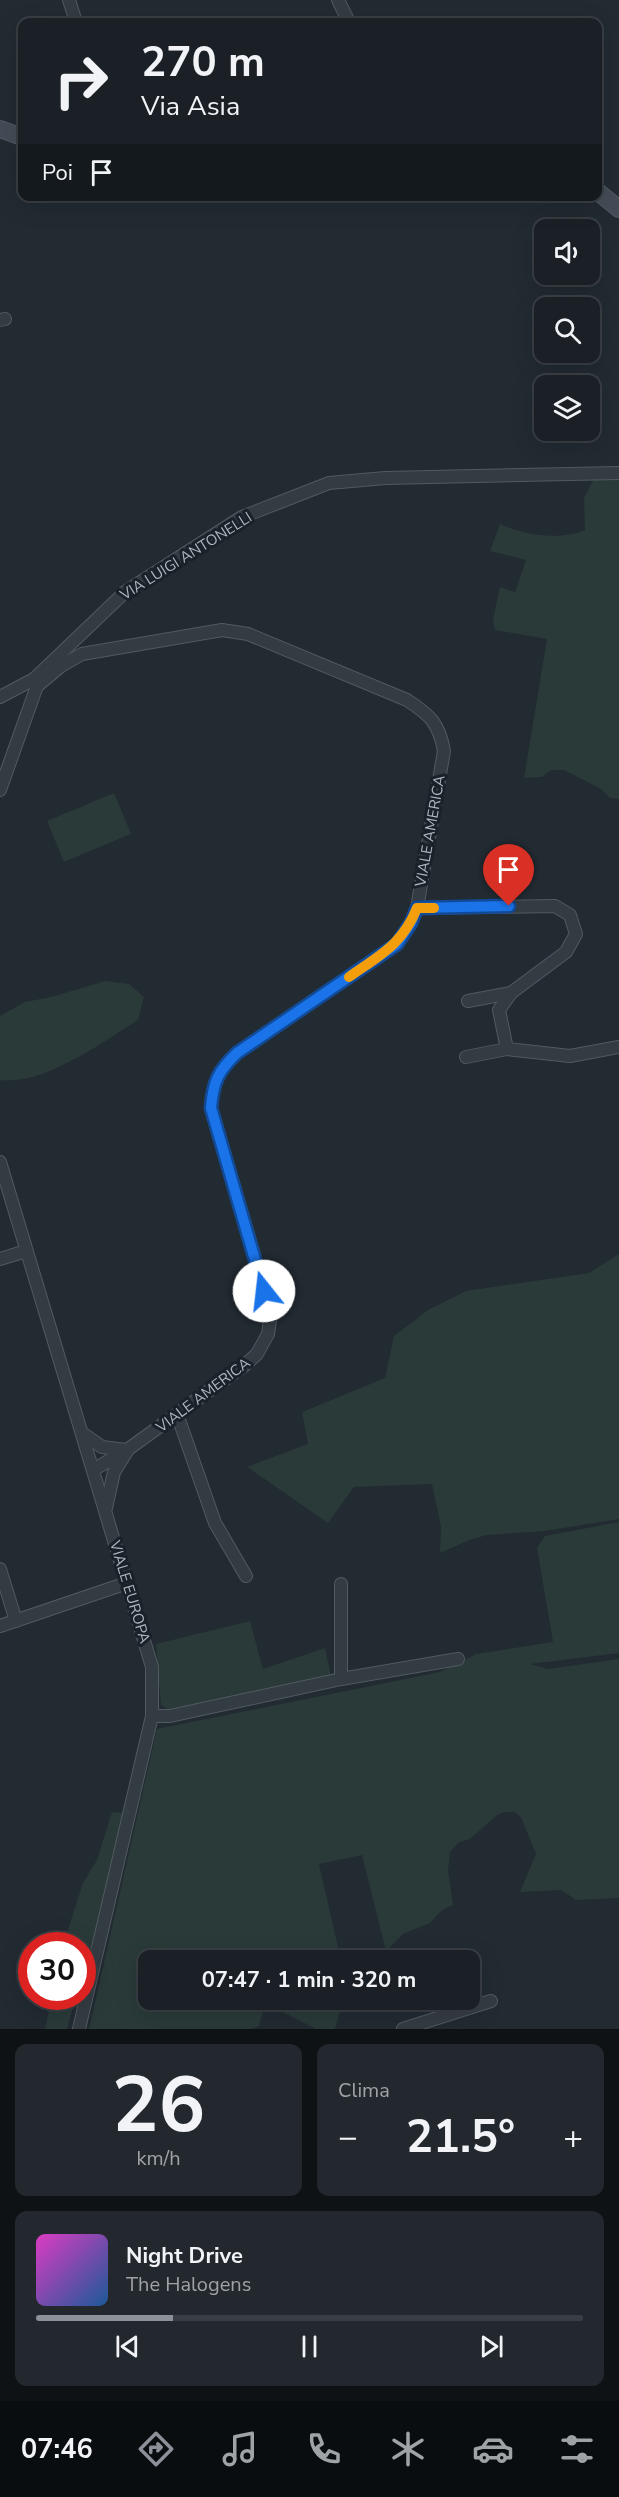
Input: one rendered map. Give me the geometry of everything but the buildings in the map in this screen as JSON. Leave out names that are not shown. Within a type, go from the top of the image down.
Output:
[{"type":"main road","points":[[0,129],[18,136]]},
{"type":"main road","points":[[602,195],[619,209]]},
{"type":"street","points":[[69,0],[75,18]]},
{"type":"street","points":[[338,0],[347,18]]},
{"type":"street","name":"VIA LUIGI ANTONELLI","points":[[0,697],[36,682],[125,592],[242,517],[329,483],[385,478],[619,473]]},
{"type":"street","name":"VIALE AMERICA","points":[[36,682],[82,654],[222,630],[248,634],[407,700],[430,716],[441,736],[444,751],[417,908],[411,923],[397,944],[237,1053],[222,1067],[212,1089],[211,1108],[271,1313],[268,1334],[257,1354],[232,1375],[127,1450],[93,1470]]},
{"type":"street","points":[[0,790],[36,682]]},
{"type":"street","points":[[417,908],[555,906],[570,915],[576,934],[567,952],[511,993],[498,1011],[507,1049]]},
{"type":"street","points":[[468,1001],[511,993]]},
{"type":"street","points":[[466,1058],[507,1049],[570,1056],[619,1047]]},
{"type":"street","name":"VIALE EUROPA","points":[[0,1162],[152,1667],[152,1716],[79,2029]]},
{"type":"street","points":[[0,1259],[26,1251]]},
{"type":"street","points":[[177,1414],[215,1523],[246,1576]]},
{"type":"street","points":[[81,1432],[102,1447],[127,1450],[114,1472],[106,1512]]},
{"type":"street","points":[[0,1569],[15,1621]]},
{"type":"street","points":[[0,1626],[127,1583]]},
{"type":"street","points":[[341,1584],[341,1679]]},
{"type":"street","points":[[152,1716],[170,1716],[341,1679],[458,1659]]},
{"type":"street","points":[[403,2029],[491,2001]]},
{"type":"shaded area","points":[[619,478],[619,799],[610,798],[601,789],[564,770],[551,770],[542,777],[524,778],[547,639],[495,630],[493,619],[500,587],[515,592],[526,560],[490,551],[500,524],[531,534],[553,536],[585,530],[584,498],[594,479]]},
{"type":"shaded area","points":[[114,793],[131,834],[64,862],[47,821]]},
{"type":"shaded area","points":[[105,981],[129,984],[144,997],[138,1020],[90,1050],[53,1069],[17,1080],[0,1080],[0,1016],[25,1002]]},
{"type":"shaded area","points":[[619,1254],[619,1519],[545,1531],[487,1535],[440,1553],[441,1527],[432,1484],[354,1487],[328,1523],[247,1467],[308,1444],[302,1412],[385,1378],[394,1336],[428,1310],[466,1291],[589,1273]]},
{"type":"shaded area","points":[[619,1522],[619,1653],[530,1664],[548,1669],[619,1659],[619,1898],[576,1900],[561,1890],[520,1892],[536,1854],[521,1817],[514,1812],[504,1812],[497,1815],[470,1839],[459,1842],[450,1852],[448,1871],[453,1905],[442,1910],[430,1923],[403,1934],[387,1950],[362,1855],[319,1864],[339,1950],[138,1950],[138,2010],[265,2010],[259,2026],[250,2029],[89,2029],[93,2010],[96,2010],[96,1998],[157,1729],[440,1672],[476,1654],[553,1642],[537,1548],[545,1536]]},
{"type":"shaded area","points":[[250,1621],[263,1669],[325,1648],[331,1676],[170,1711],[161,1705],[156,1644]]},
{"type":"shaded area","points":[[112,1812],[123,1813],[95,1932],[67,1932],[83,1883],[97,1860]]},
{"type":"shaded area","points":[[49,2010],[72,2010],[67,2029],[45,2029]]},
{"type":"shaded area","points":[[279,2010],[340,2010],[335,2029],[316,2029]]},
{"type":"slow traffic","points":[[349,977],[397,944],[411,923],[417,908],[434,908]]},
{"type":"route","points":[[264,1291],[211,1108],[212,1089],[222,1067],[237,1053],[397,944],[411,923],[417,908],[509,906]]}]
